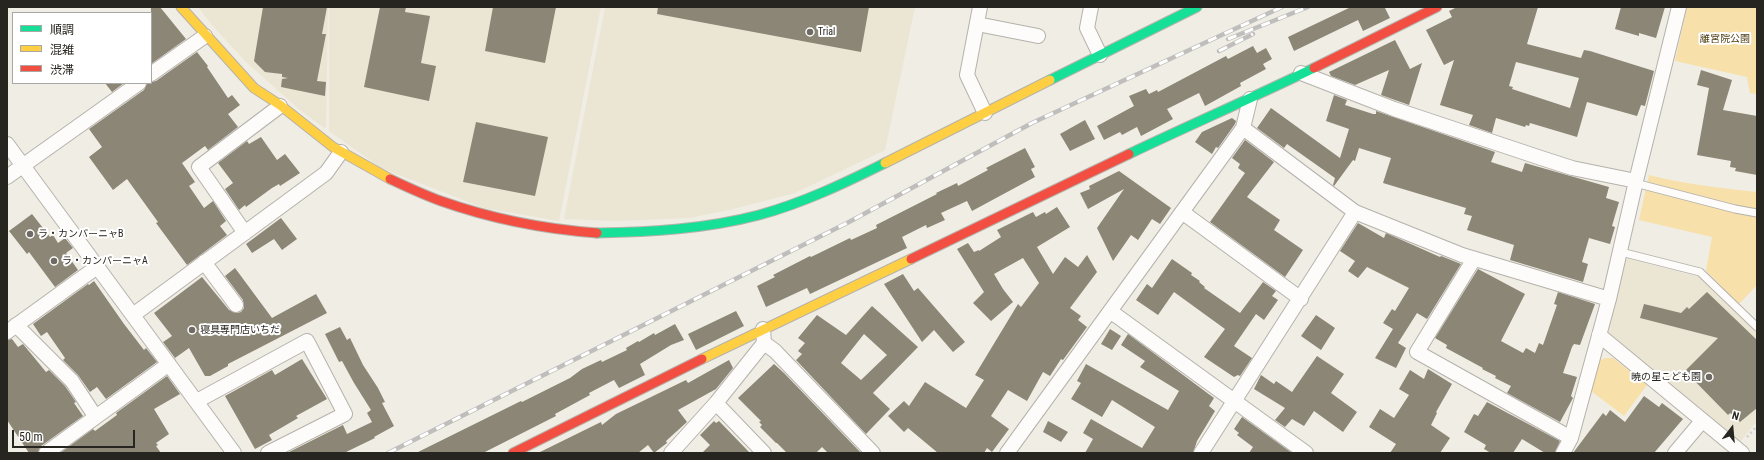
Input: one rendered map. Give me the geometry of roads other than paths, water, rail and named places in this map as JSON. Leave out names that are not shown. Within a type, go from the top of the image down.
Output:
[{"type":"street","points":[[181,7],[205,36],[251,85],[317,136],[341,152],[402,186],[427,197],[486,216],[514,223],[575,232],[645,233],[707,226],[758,215],[817,195],[1197,7]]},
{"type":"street","points":[[980,7],[967,75],[985,112]]},
{"type":"street","points":[[1091,7],[1087,28],[1100,55]]},
{"type":"street","points":[[512,453],[764,336],[1219,111],[1250,99],[1438,7]]},
{"type":"street","points":[[1562,453],[1571,438],[1609,299],[1635,182],[1680,7]]},
{"type":"street","points":[[977,24],[1038,36]]},
{"type":"street","points":[[152,73],[205,36]]},
{"type":"street","points":[[1301,73],[1394,109],[1559,164],[1635,182]]},
{"type":"street","points":[[7,177],[138,84]]},
{"type":"street","points":[[1007,453],[1243,128],[1250,99]]},
{"type":"street","points":[[245,232],[199,167],[280,106]]},
{"type":"street","points":[[1243,128],[1355,212],[1474,259],[1609,299]]},
{"type":"street","points":[[7,144],[234,453]]},
{"type":"street","points":[[133,315],[326,173],[341,152]]},
{"type":"street","points":[[1182,212],[1301,299]]},
{"type":"street","points":[[1201,453],[1301,299],[1355,212]]},
{"type":"street","points":[[1474,259],[1417,352],[1571,438]]},
{"type":"street","points":[[204,262],[236,305]]},
{"type":"street","points":[[95,416],[72,381],[11,329],[97,267]]},
{"type":"street","points":[[1110,311],[1306,453]]},
{"type":"street","points":[[1599,335],[1741,452]]},
{"type":"street","points":[[674,452],[716,403],[764,336]]},
{"type":"street","points":[[764,336],[775,351],[873,453]]},
{"type":"street","points":[[197,401],[308,341],[346,414],[268,453]]},
{"type":"street","points":[[46,453],[95,416],[170,364]]},
{"type":"street","points":[[716,403],[764,453]]},
{"type":"street","points":[[1675,453],[1702,421]]},
{"type":"lane","points":[[1635,182],[1735,209],[1757,213]]},
{"type":"lane","points":[[1620,252],[1700,272],[1757,327]]},
{"type":"railway","points":[[388,453],[849,222],[1032,123],[1282,7]]},
{"type":"railway","points":[[1228,39],[1308,7]]},
{"type":"railway","points":[[1219,51],[1253,34]]},
{"type":"place","name":"Trial","points":[[810,32]]},
{"type":"place","name":"ラ・カンパーニャB","points":[[30,234]]},
{"type":"place","name":"ラ・カンパーニャA","points":[[54,261]]},
{"type":"place","name":"寝具専門店いちだ","points":[[192,330]]},
{"type":"place","name":"暁の星こども園","points":[[1709,377]]},
{"type":"park label","name":"離宮院公園","points":[[1725,39]]}]
